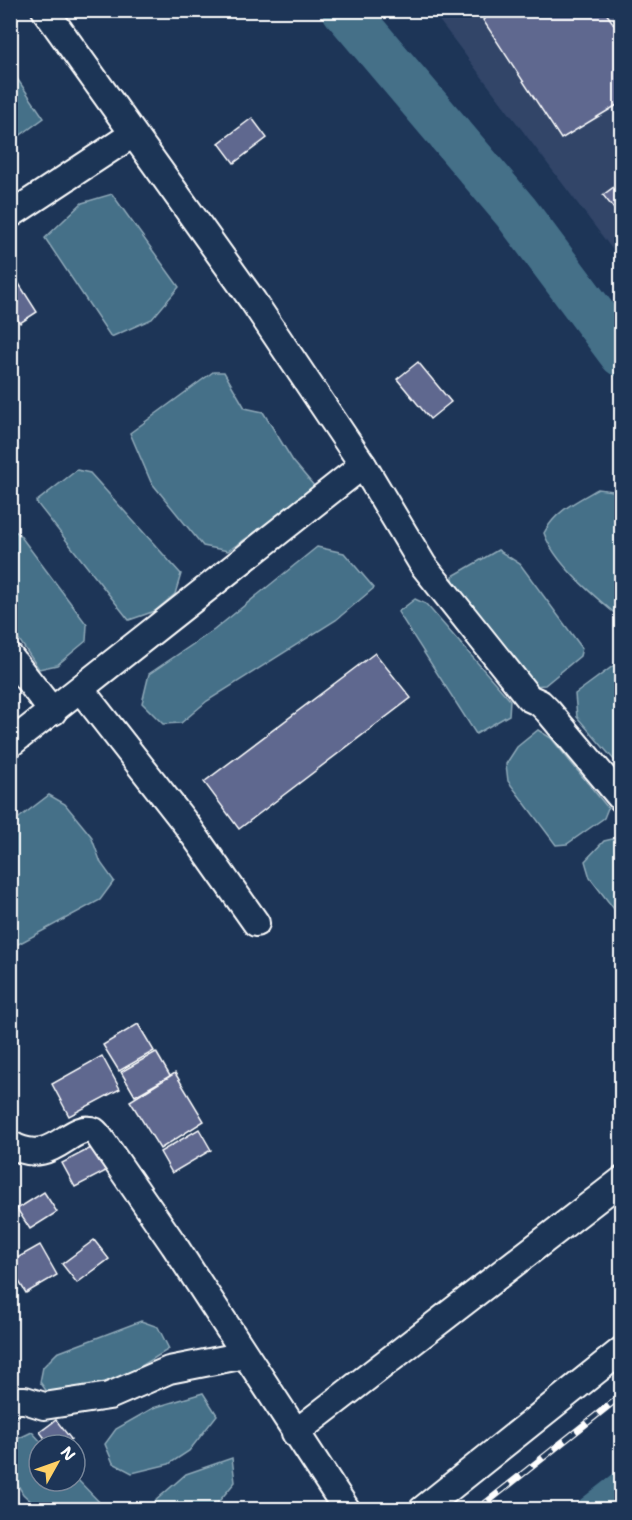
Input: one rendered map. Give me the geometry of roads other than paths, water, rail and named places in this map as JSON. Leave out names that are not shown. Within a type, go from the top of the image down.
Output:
[{"type":"street","points":[[45,10],[253,301],[363,465],[423,565],[529,698],[540,703],[548,711],[621,799]]},
{"type":"street","points":[[10,215],[133,134]]},
{"type":"street","points":[[10,744],[363,465]]},
{"type":"street","points":[[10,657],[53,712]]},
{"type":"street","points":[[81,690],[186,824],[256,923]]},
{"type":"street","points":[[10,1144],[32,1153],[49,1150],[82,1130],[94,1132],[174,1245],[347,1509]]},
{"type":"street","points":[[296,1433],[621,1180]]},
{"type":"street","points":[[422,1509],[621,1350]]},
{"type":"street","points":[[10,1403],[16,1400],[26,1400],[44,1406],[109,1396],[169,1370],[245,1355]]},
{"type":"waterway","points":[[345,10],[516,212],[622,354]]},
{"type":"waterway","points":[[589,1510],[622,1484]]},
{"type":"railway","points":[[477,1510],[622,1395]]}]
